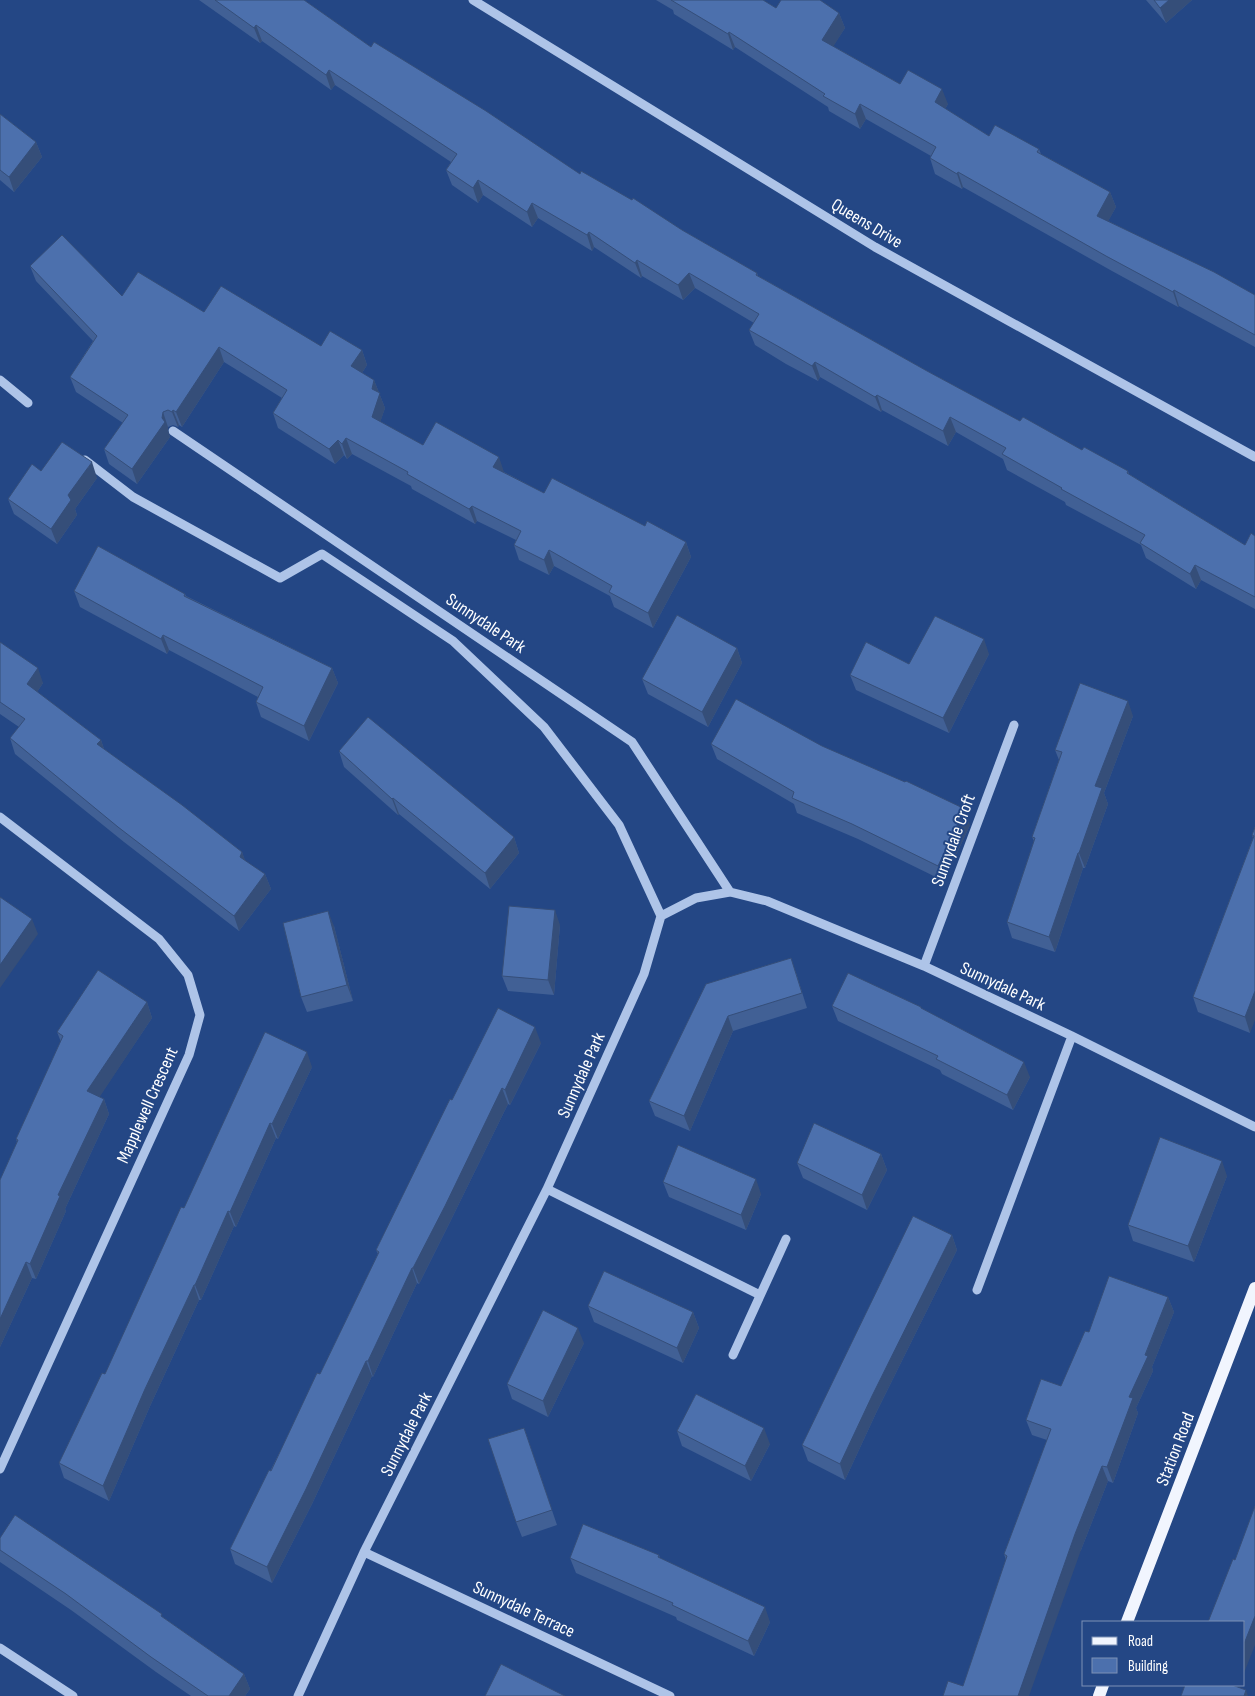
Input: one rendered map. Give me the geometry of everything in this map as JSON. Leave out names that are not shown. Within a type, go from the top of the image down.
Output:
[{"type":"main road","name":"Station Road","points":[[1127,1621],[1255,1288]]},
{"type":"street","name":"Queens Drive","points":[[473,0],[875,247],[1255,457]]},
{"type":"street","points":[[0,380],[28,404]]},
{"type":"street","name":"Sunnydale Park","points":[[173,431],[632,742],[730,892]]},
{"type":"street","name":"Sunnydale Park","points":[[74,452],[133,497],[280,578],[322,554],[452,641],[544,727],[619,825],[661,916],[644,974],[547,1189],[364,1552],[298,1696]]},
{"type":"street","name":"Sunnydale Croft","points":[[924,966],[1014,725]]},
{"type":"street","name":"Mapplewell Crescent","points":[[0,817],[159,939],[188,975],[200,1015],[189,1055],[0,1469]]},
{"type":"street","name":"Sunnydale Park","points":[[661,916],[696,898],[730,892],[766,901],[924,966],[1072,1036],[1255,1127]]},
{"type":"street","points":[[978,1290],[1072,1036]]},
{"type":"street","points":[[547,1189],[760,1295]]},
{"type":"street","points":[[733,1355],[786,1239]]},
{"type":"street","name":"Sunnydale Terrace","points":[[364,1552],[670,1696]]},
{"type":"street","points":[[0,1648],[73,1696]]},
{"type":"building","points":[[215,0],[304,0],[371,47],[374,42],[486,111],[580,174],[581,171],[632,200],[633,198],[682,230],[757,273],[756,275],[1020,421],[1023,417],[1082,450],[1084,447],[1128,471],[1127,473],[1245,545],[1251,533],[1255,536],[1255,597],[1195,565],[1190,574],[1140,543],[1145,535],[1002,454],[1006,448],[950,417],[943,431],[877,395],[875,397],[815,362],[812,366],[749,330],[759,314],[689,273],[678,285],[637,260],[635,263],[589,232],[587,235],[532,203],[527,212],[478,180],[473,188],[446,170],[457,154],[329,70],[326,75],[256,25],[254,28]]},
{"type":"building","points":[[671,0],[763,0],[776,8],[781,0],[820,0],[839,13],[822,40],[900,84],[908,70],[942,89],[935,102],[989,136],[995,125],[1039,149],[1037,152],[1110,192],[1097,216],[1214,272],[1255,295],[1255,335],[1174,290],[1173,292],[1106,256],[958,172],[957,174],[930,158],[936,147],[860,104],[855,114],[823,96],[825,94],[729,32],[728,34]]},
{"type":"building","points":[[1154,0],[1169,0],[1160,8]]},
{"type":"building","points":[[0,114],[36,142],[9,177],[0,170]]},
{"type":"building","points":[[62,235],[122,296],[138,272],[204,312],[221,286],[321,346],[330,331],[362,350],[351,366],[374,380],[372,389],[380,393],[372,417],[423,445],[436,422],[499,457],[493,467],[544,493],[552,478],[645,526],[647,521],[686,542],[648,613],[609,592],[612,586],[549,550],[544,560],[514,545],[521,531],[472,506],[469,509],[407,474],[408,472],[346,438],[342,444],[338,440],[329,449],[273,413],[287,390],[219,347],[176,412],[168,410],[163,412],[162,418],[165,422],[132,469],[104,449],[128,415],[70,377],[97,336],[30,266]]},
{"type":"building","points":[[62,442],[92,462],[68,495],[71,500],[51,529],[8,499],[32,464],[41,471]]},
{"type":"building","points":[[98,546],[185,594],[184,596],[332,668],[304,726],[256,702],[263,687],[163,635],[161,639],[74,591]]},
{"type":"building","points":[[677,615],[737,648],[702,712],[642,679]]},
{"type":"building","points":[[935,616],[984,639],[943,718],[850,675],[866,642],[909,664]]},
{"type":"building","points":[[0,642],[38,668],[27,684],[101,740],[97,744],[182,805],[242,852],[240,857],[265,874],[234,916],[118,827],[10,738],[25,719],[0,702]]},
{"type":"building","points":[[1080,683],[1128,701],[1095,786],[1102,788],[1049,937],[1007,922],[1035,838],[1032,837],[1062,752],[1055,750]]},
{"type":"building","points":[[736,699],[822,746],[906,781],[965,809],[938,866],[852,824],[792,798],[794,792],[711,744]]},
{"type":"building","points":[[368,717],[514,837],[485,873],[392,799],[339,751]]},
{"type":"building","points":[[1255,827],[1255,991],[1245,1017],[1193,997],[1254,836],[1252,835]]},
{"type":"building","points":[[0,897],[32,919],[0,965]]},
{"type":"building","points":[[509,906],[555,910],[548,980],[502,976]]},
{"type":"building","points":[[328,911],[347,985],[301,997],[283,923]]},
{"type":"building","points":[[791,958],[802,993],[728,1016],[684,1116],[649,1101],[706,984]]},
{"type":"building","points":[[98,970],[147,1002],[87,1091],[104,1099],[58,1195],[60,1196],[30,1264],[26,1262],[0,1319],[0,1180],[18,1140],[16,1139],[63,1036],[57,1032]]},
{"type":"building","points":[[848,973],[921,1007],[1024,1062],[1007,1095],[936,1059],[938,1056],[832,1006]]},
{"type":"building","points":[[498,1008],[535,1027],[505,1090],[502,1088],[445,1206],[412,1268],[267,1567],[230,1549],[269,1470],[271,1471],[317,1373],[320,1374],[379,1252],[376,1250],[450,1099],[452,1100]]},
{"type":"building","points":[[265,1032],[307,1052],[272,1124],[270,1123],[230,1212],[228,1211],[145,1389],[103,1486],[59,1463],[102,1373],[105,1374],[181,1207],[184,1208]]},
{"type":"building","points":[[814,1123],[881,1154],[862,1195],[797,1163]]},
{"type":"building","points":[[1160,1137],[1222,1161],[1188,1246],[1128,1225]]},
{"type":"building","points":[[678,1145],[756,1179],[741,1215],[663,1182]]},
{"type":"building","points":[[913,1216],[952,1235],[840,1464],[802,1445]]},
{"type":"building","points":[[604,1271],[693,1312],[677,1348],[588,1306]]},
{"type":"building","points":[[1109,1276],[1168,1297],[1145,1355],[1148,1356],[1129,1397],[1133,1398],[1107,1467],[1102,1466],[1075,1534],[1018,1696],[943,1696],[948,1681],[963,1686],[1007,1556],[1004,1554],[1051,1429],[1026,1420],[1041,1379],[1061,1386],[1085,1331],[1089,1332]]},
{"type":"building","points":[[543,1310],[578,1328],[543,1401],[507,1384]]},
{"type":"building","points":[[696,1394],[764,1428],[745,1466],[677,1431]]},
{"type":"building","points":[[524,1428],[552,1510],[516,1522],[488,1439]]},
{"type":"building","points":[[1255,1506],[1255,1616],[1245,1641],[1245,1621],[1208,1621],[1233,1559],[1235,1560]]},
{"type":"building","points":[[15,1515],[162,1614],[161,1616],[244,1674],[229,1696],[208,1696],[151,1657],[66,1594],[0,1550],[0,1538]]},
{"type":"building","points":[[583,1524],[659,1555],[658,1557],[765,1607],[748,1641],[672,1605],[673,1603],[570,1558]]},
{"type":"building","points":[[501,1664],[565,1696],[485,1696]]},
{"type":"building","points":[[1185,1686],[1235,1686],[1246,1690],[1244,1696],[1181,1696]]}]
